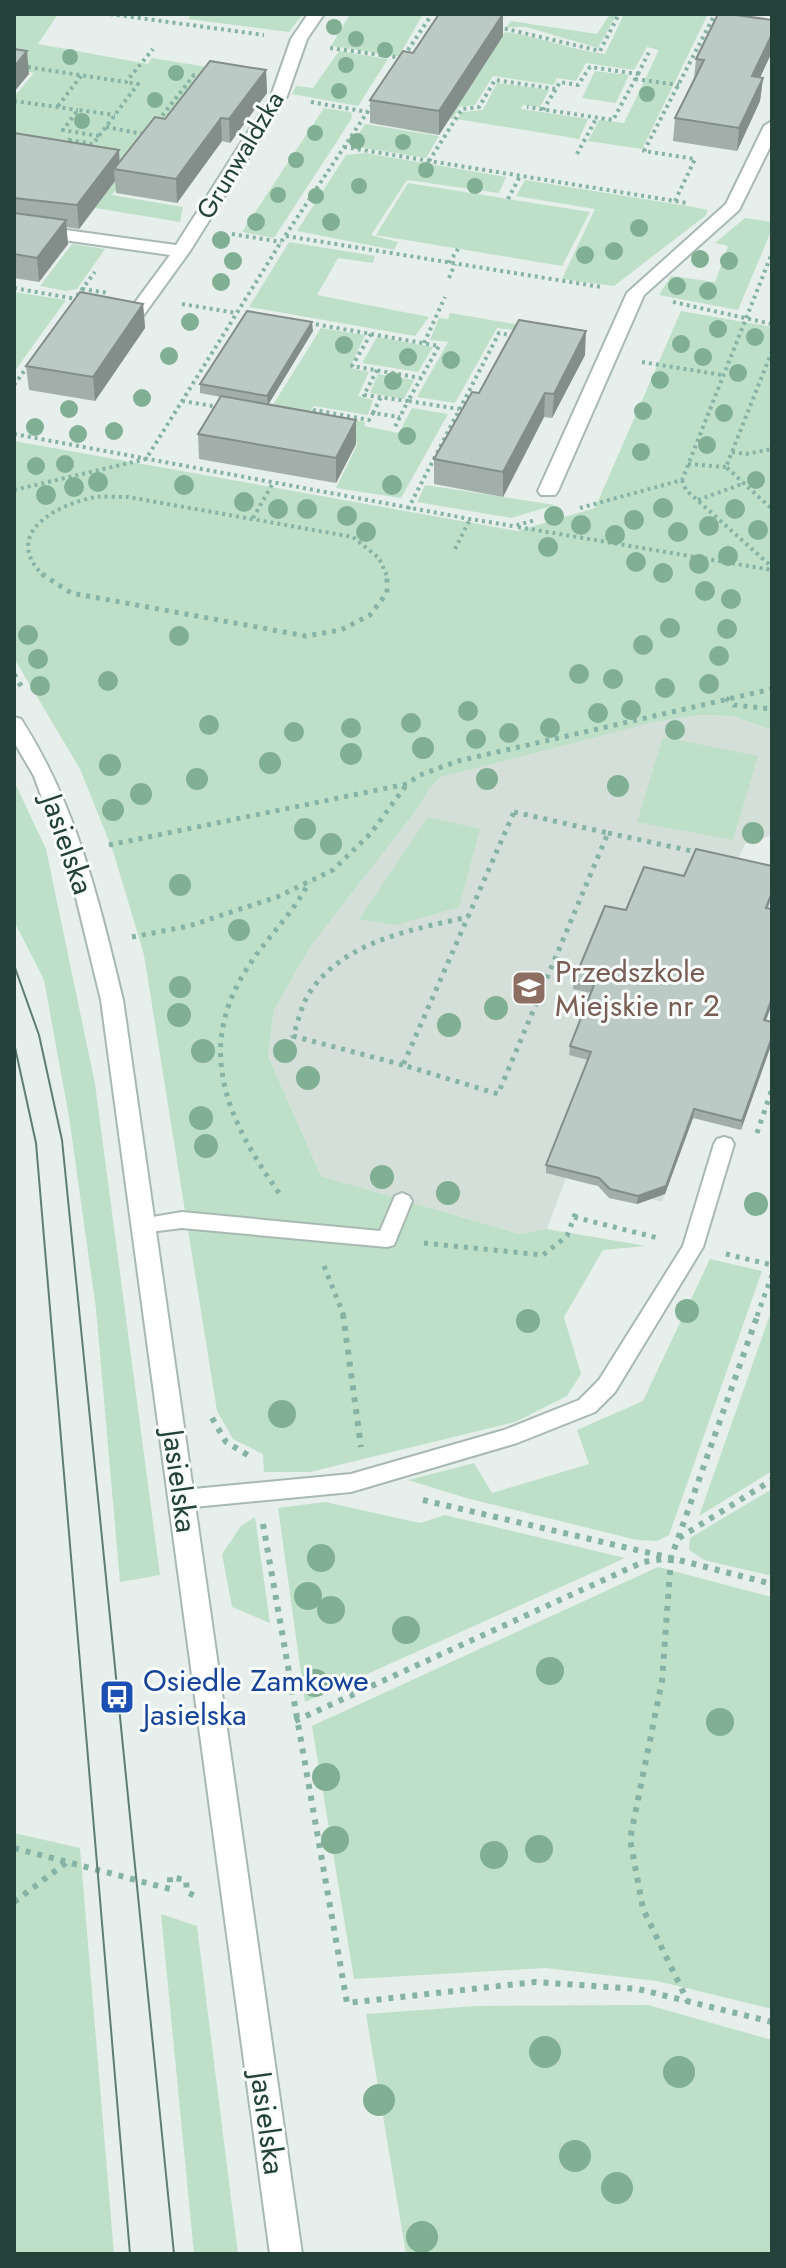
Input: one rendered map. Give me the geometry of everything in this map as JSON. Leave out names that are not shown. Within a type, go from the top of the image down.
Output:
[{"type":"street","name":"Grunwaldzka","points":[[137,312],[181,251],[279,96],[298,42],[316,14]]},
{"type":"street","points":[[548,491],[636,293],[728,211],[772,126]]},
{"type":"street","name":"Grunwaldzka","points":[[14,228],[181,251]]},
{"type":"street","name":"Jasielska","points":[[14,724],[45,776],[83,881],[112,1000],[286,2254]]},
{"type":"lane","points":[[183,1499],[351,1483],[509,1437],[587,1406],[607,1386],[693,1247],[724,1144]]},
{"type":"lane","points":[[142,1225],[182,1220],[387,1239],[402,1201]]},
{"type":"path","points":[[110,14],[403,58]]},
{"type":"path","points":[[175,23],[182,14]]},
{"type":"path","points":[[396,69],[432,14]]},
{"type":"path","points":[[491,26],[600,51],[619,14]]},
{"type":"path","points":[[708,14],[729,17]]},
{"type":"path","points":[[675,201],[695,159],[644,151],[714,14]]},
{"type":"path","points":[[126,82],[153,49]]},
{"type":"path","points":[[527,107],[613,120],[649,52]]},
{"type":"path","points":[[14,65],[138,84],[93,144],[69,140],[63,149]]},
{"type":"path","points":[[543,110],[560,82],[578,85],[590,67],[679,85]]},
{"type":"path","points":[[157,123],[194,75],[208,77]]},
{"type":"path","points":[[57,107],[82,76]]},
{"type":"path","points":[[429,161],[462,109],[479,107],[495,80],[556,89]]},
{"type":"path","points":[[279,96],[368,112]]},
{"type":"path","points":[[14,101],[115,115]]},
{"type":"path","points":[[14,490],[146,459],[237,312],[375,101]]},
{"type":"path","points":[[78,110],[63,130],[100,136]]},
{"type":"path","points":[[577,154],[597,117]]},
{"type":"path","points":[[106,127],[148,135],[138,148]]},
{"type":"path","points":[[344,147],[728,211]]},
{"type":"path","points":[[508,199],[520,176]]},
{"type":"path","points":[[286,236],[636,293],[772,324]]},
{"type":"path","points":[[67,311],[117,242]]},
{"type":"path","points":[[449,263],[458,249]]},
{"type":"path","points":[[772,253],[682,480],[686,490],[772,568]]},
{"type":"path","points":[[449,278],[455,264]]},
{"type":"path","points":[[14,288],[76,299]]},
{"type":"path","points":[[424,343],[445,297]]},
{"type":"path","points":[[204,308],[253,313]]},
{"type":"path","points":[[297,321],[439,346],[394,429]]},
{"type":"path","points":[[408,509],[499,333],[528,338]]},
{"type":"path","points":[[371,334],[352,366],[421,378]]},
{"type":"path","points":[[726,467],[772,351]]},
{"type":"path","points":[[607,356],[722,375]]},
{"type":"path","points":[[14,385],[32,360]]},
{"type":"path","points":[[377,370],[364,395],[459,409]]},
{"type":"path","points":[[308,421],[315,410],[369,420],[381,397]]},
{"type":"path","points":[[182,401],[229,409]]},
{"type":"path","points":[[373,413],[400,417]]},
{"type":"path","points":[[14,434],[408,509],[772,568]]},
{"type":"path","points":[[732,452],[746,454],[772,449]]},
{"type":"path","points":[[688,464],[726,467],[772,509]]},
{"type":"path","points":[[574,509],[682,480]]},
{"type":"path","points":[[253,518],[273,483]]},
{"type":"path","points":[[698,500],[745,483]]},
{"type":"path","points":[[97,497],[128,497],[253,518],[353,537],[370,547],[381,560],[389,576],[388,595],[374,613],[352,627],[326,634],[299,636],[71,593],[47,581],[31,567],[27,550],[31,533],[48,516],[97,497]]},
{"type":"path","points":[[513,526],[543,518]]},
{"type":"path","points":[[455,549],[470,519]]},
{"type":"path","points":[[14,674],[28,698]]},
{"type":"path","points":[[131,937],[189,926],[277,897],[333,870],[371,833],[407,784],[420,775],[458,761],[772,689]]},
{"type":"path","points":[[726,698],[734,705],[772,709]]},
{"type":"path","points":[[105,846],[407,784]]},
{"type":"path","points":[[403,1065],[514,812],[712,855]]},
{"type":"path","points":[[469,916],[395,934],[339,960],[308,994],[293,1036],[498,1094],[608,832]]},
{"type":"path","points":[[309,882],[302,898],[272,940],[248,966],[224,1008],[217,1045],[228,1108],[251,1156],[296,1214],[321,1257],[344,1317],[360,1444],[379,1475]]},
{"type":"path","points":[[127,922],[134,952]]},
{"type":"path","points":[[387,1239],[543,1255],[567,1236],[575,1214],[772,1265]]},
{"type":"path","points":[[688,2002],[643,1909],[630,1839],[662,1681],[671,1558],[772,1275]]},
{"type":"path","points":[[209,1413],[226,1442],[256,1460],[258,1494],[295,1721],[347,2003],[535,1982],[638,1989],[772,2022]]},
{"type":"path","points":[[679,1538],[772,1480]]},
{"type":"path","points":[[351,1483],[772,1584]]},
{"type":"path","points":[[295,1721],[643,1562],[671,1558]]},
{"type":"path","points":[[14,1848],[170,1889],[170,1877],[186,1880],[187,1892],[205,1902]]},
{"type":"path","points":[[14,1902],[68,1861]]},
{"type":"shaded area","name":"Przedszkole Miejskie nr 2","points":[[700,715],[733,716],[772,730],[772,835],[745,844],[735,866],[772,897],[765,916],[763,1029],[772,1032],[772,1043],[741,1129],[693,1118],[662,1202],[644,1197],[637,1204],[609,1198],[606,1194],[610,1184],[593,1179],[591,1185],[566,1178],[547,1229],[519,1234],[321,1176],[268,1056],[274,1010],[310,947],[415,812],[430,788],[441,777],[498,761],[654,722]]},
{"type":"green space","points":[[14,14],[58,14],[38,44],[148,64],[152,58],[238,72],[156,137],[112,195],[183,207],[180,222],[29,197],[14,154],[14,97],[34,73],[14,69]]},
{"type":"green space","points":[[192,14],[303,14],[289,32],[188,19]]},
{"type":"green space","points":[[350,14],[423,14],[399,56],[331,46]]},
{"type":"green space","points":[[610,14],[617,14],[598,48],[526,27],[507,27],[511,21],[597,34]]},
{"type":"green space","points":[[624,14],[707,16],[642,149],[588,141],[599,120],[624,123],[659,50],[647,47],[634,70],[586,63],[576,81],[557,78],[554,85],[493,76],[475,105],[459,107],[453,119],[442,117],[450,74],[476,78],[505,32],[605,54]]},
{"type":"green space","points":[[339,51],[388,59],[358,106],[292,94],[296,86],[313,88]]},
{"type":"green space","points":[[595,71],[629,75],[616,103],[582,98]]},
{"type":"green space","points":[[497,83],[549,90],[540,107],[523,105],[521,109],[588,119],[579,139],[457,119],[462,112],[483,110]]},
{"type":"green space","points":[[324,108],[351,112],[352,118],[274,238],[242,232]]},
{"type":"green space","points":[[365,124],[439,136],[426,158],[351,146]]},
{"type":"green space","points":[[365,153],[506,177],[499,193],[407,180],[371,235],[398,242],[394,250],[297,231],[346,155]]},
{"type":"green space","points":[[525,180],[708,210],[705,216],[614,286],[562,279],[595,209],[516,196]]},
{"type":"green space","points":[[408,183],[590,212],[562,266],[376,235]]},
{"type":"green space","points":[[745,218],[772,222],[772,229],[738,310],[659,295],[671,276],[715,282],[728,246],[715,243]]},
{"type":"green space","points":[[289,242],[375,256],[373,263],[338,258],[317,295],[429,317],[415,336],[249,307]]},
{"type":"green space","points":[[72,244],[105,249],[77,289],[66,291],[40,286]]},
{"type":"green space","points":[[14,292],[66,300],[14,372]]},
{"type":"green space","points":[[681,311],[772,327],[772,730],[733,716],[700,715],[654,722],[441,777],[310,947],[274,1010],[268,1056],[321,1176],[519,1234],[547,1229],[646,1246],[603,1250],[564,1317],[581,1374],[567,1396],[515,1422],[310,1472],[264,1472],[263,1454],[233,1439],[217,1411],[144,955],[113,851],[80,769],[14,658],[14,441],[517,531],[595,508]]},
{"type":"green space","points":[[450,313],[544,329],[542,333],[497,328],[455,403],[417,397],[448,342],[430,340],[439,318],[448,319]]},
{"type":"green space","points":[[321,328],[365,335],[350,368],[369,372],[358,396],[373,400],[368,415],[314,406],[308,415],[271,408]]},
{"type":"green space","points":[[377,337],[433,347],[418,372],[362,363]]},
{"type":"green space","points":[[378,374],[414,380],[404,399],[370,393]]},
{"type":"green space","points":[[412,408],[448,414],[401,498],[336,488],[358,443],[252,424],[320,415],[365,422],[364,426],[399,433]]},
{"type":"green space","points":[[425,485],[555,505],[511,518],[417,502]]},
{"type":"green space","points":[[663,737],[758,756],[733,840],[637,822]]},
{"type":"green space","points":[[14,781],[46,849],[95,1084],[160,1575],[120,1582],[96,1309],[69,1117],[44,980],[14,921]]},
{"type":"green space","points":[[428,817],[480,829],[459,907],[396,925],[359,919]]},
{"type":"green space","points":[[710,1259],[762,1271],[669,1535],[657,1541],[637,1540],[466,1498],[408,1480],[474,1463],[492,1493],[589,1464],[577,1430],[643,1401]]},
{"type":"green space","points":[[772,1309],[772,1471],[699,1516]]},
{"type":"green space","points":[[772,1489],[772,1576],[704,1560],[689,1550],[690,1538]]},
{"type":"green space","points":[[325,1502],[420,1523],[445,1515],[625,1558],[305,1702],[278,1508]]},
{"type":"green space","points":[[255,1517],[270,1623],[232,1607],[222,1554],[241,1526]]},
{"type":"green space","points":[[658,1567],[772,1597],[772,2009],[657,1981],[545,1968],[354,1979],[312,1726]]},
{"type":"green space","points":[[14,1833],[80,1848],[114,2254],[14,2254]]},
{"type":"green space","points":[[161,1914],[197,1926],[238,2254],[194,2254]]},
{"type":"green space","points":[[648,2005],[772,2040],[772,2254],[406,2254],[366,2014],[476,2006]]},
{"type":"building","points":[[439,14],[503,14],[439,111],[370,100],[403,51],[413,53]]},
{"type":"building","points":[[718,14],[772,20],[772,34],[752,76],[763,78],[739,128],[675,118],[704,60],[696,59]]},
{"type":"building","points":[[14,49],[27,51],[14,67]]},
{"type":"building","points":[[210,61],[266,70],[229,119],[221,118],[176,179],[114,169],[155,117],[165,119]]},
{"type":"building","points":[[14,133],[119,150],[77,205],[14,198]]},
{"type":"building","points":[[14,213],[66,220],[37,258],[14,254]]},
{"type":"building","points":[[80,292],[143,304],[93,377],[26,366]]},
{"type":"building","points":[[247,311],[312,322],[267,396],[200,384]]},
{"type":"building","points":[[519,320],[586,331],[554,394],[545,393],[503,472],[434,459],[472,392],[479,393]]},
{"type":"building","points":[[221,396],[356,420],[336,458],[198,434]]},
{"type":"building","points":[[696,849],[772,866],[772,892],[766,908],[772,909],[772,998],[764,1020],[772,1022],[772,1037],[742,1121],[694,1109],[666,1186],[638,1196],[610,1189],[599,1178],[546,1165],[591,1052],[570,1046],[594,985],[574,980],[605,906],[626,910],[644,867],[684,876]]},
{"type":"tram line","points":[[14,965],[39,1035],[62,1140],[174,2254]]},
{"type":"tram line","points":[[14,1043],[36,1143],[130,2254]]},
{"type":"place","name":"Przedszkole Miejskie nr 2","points":[[529,988]]},
{"type":"place","name":"Osiedle Zamkowe Jasielska","points":[[117,1697]]}]
